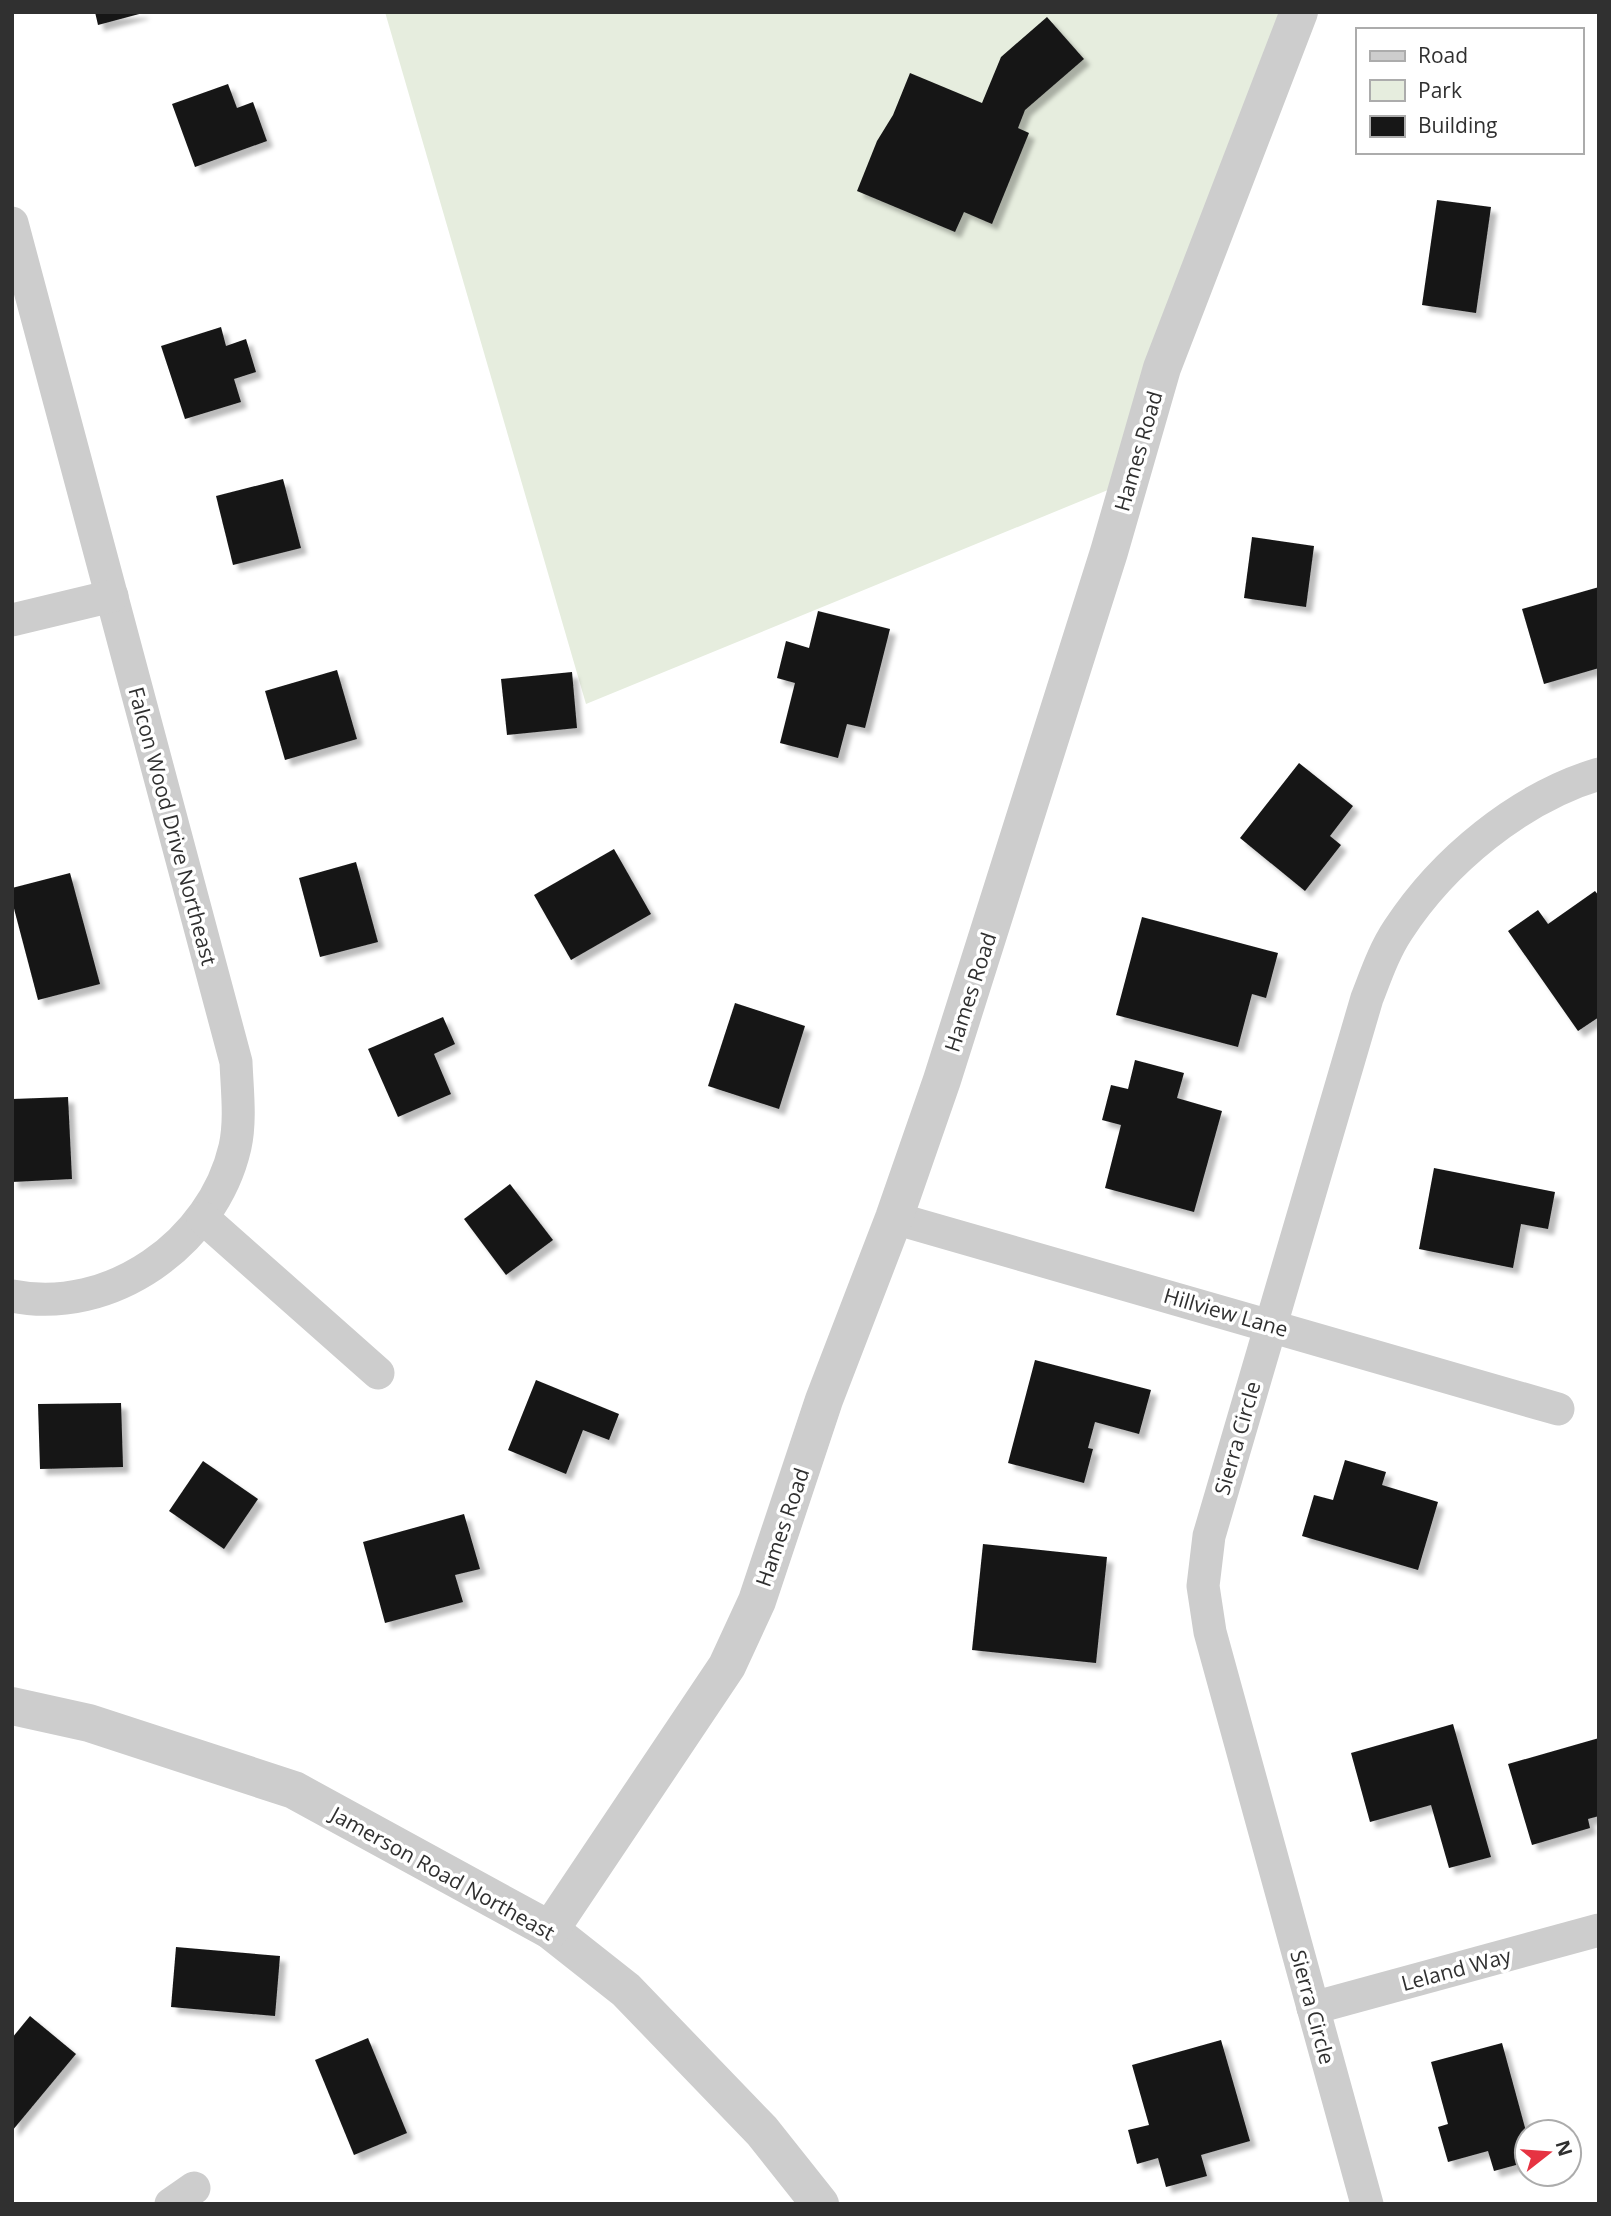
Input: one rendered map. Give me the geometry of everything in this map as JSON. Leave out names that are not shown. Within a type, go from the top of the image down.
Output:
[{"type":"street","name":"Hames Road","points":[[550,1930],[727,1666],[757,1601],[824,1400],[894,1218],[942,1080],[1109,552],[1162,368],[1299,12]]},
{"type":"street","name":"Falcon Wood Drive Northeast","points":[[12,223],[236,1062],[238,1109],[235,1147],[222,1182],[203,1218],[179,1244],[151,1268],[90,1294],[59,1298],[12,1296]]},
{"type":"street","points":[[12,620],[112,596]]},
{"type":"street","name":"Sierra Circle","points":[[1367,2204],[1210,1632],[1203,1586],[1209,1536],[1367,998],[1381,961],[1398,930],[1450,866],[1478,841],[1514,814],[1599,774]]},
{"type":"street","points":[[203,1218],[378,1373]]},
{"type":"street","name":"Hillview Lane","points":[[894,1218],[1558,1409]]},
{"type":"street","name":"Jamerson Road Northeast","points":[[12,1706],[89,1723],[294,1790],[550,1930],[626,1990],[762,2132],[820,2204]]},
{"type":"street","name":"Leland Way","points":[[1313,2008],[1599,1930]]},
{"type":"green space","points":[[385,12],[1287,12],[1142,476],[586,704]]},
{"type":"building","points":[[95,12],[143,12],[143,13],[98,25]]},
{"type":"building","points":[[1047,17],[1084,59],[1025,110],[1018,128],[1029,133],[992,224],[964,212],[955,232],[857,191],[877,141],[893,115],[910,73],[982,103],[1001,57]]},
{"type":"building","points":[[228,84],[237,108],[253,102],[267,141],[195,167],[172,104]]},
{"type":"building","points":[[1437,200],[1491,207],[1476,313],[1422,305]]},
{"type":"building","points":[[221,327],[226,346],[246,339],[256,372],[234,379],[241,402],[185,419],[161,346]]},
{"type":"building","points":[[283,479],[301,548],[233,565],[216,496]]},
{"type":"building","points":[[1252,537],[1314,546],[1306,607],[1244,598]]},
{"type":"building","points":[[1599,587],[1599,668],[1544,684],[1522,609]]},
{"type":"building","points":[[818,611],[890,629],[865,728],[847,724],[838,758],[780,743],[795,683],[777,678],[786,641],[809,648]]},
{"type":"building","points":[[337,670],[357,739],[285,760],[265,691]]},
{"type":"building","points":[[572,672],[577,728],[507,735],[501,679]]},
{"type":"building","points":[[1299,763],[1353,806],[1330,836],[1341,845],[1305,891],[1240,838]]},
{"type":"building","points":[[614,849],[651,914],[571,960],[534,895]]},
{"type":"building","points":[[356,862],[378,942],[320,957],[299,878]]},
{"type":"building","points":[[70,873],[100,984],[38,1000],[12,901],[12,888]]},
{"type":"building","points":[[1595,891],[1599,896],[1599,1017],[1578,1031],[1508,931],[1538,910],[1548,924]]},
{"type":"building","points":[[1142,917],[1278,953],[1266,998],[1252,994],[1238,1047],[1116,1015]]},
{"type":"building","points":[[735,1003],[805,1026],[779,1109],[708,1086]]},
{"type":"building","points":[[443,1017],[455,1044],[434,1054],[451,1094],[398,1117],[368,1049]]},
{"type":"building","points":[[1135,1060],[1184,1073],[1177,1098],[1222,1111],[1194,1212],[1105,1188],[1121,1125],[1102,1120],[1111,1085],[1128,1089]]},
{"type":"building","points":[[68,1097],[72,1179],[12,1182],[12,1099]]},
{"type":"building","points":[[1434,1168],[1555,1192],[1548,1229],[1521,1224],[1513,1268],[1419,1249]]},
{"type":"building","points":[[510,1184],[553,1240],[506,1275],[464,1219]]},
{"type":"building","points":[[1035,1360],[1151,1390],[1139,1434],[1095,1422],[1088,1448],[1093,1449],[1084,1483],[1008,1463]]},
{"type":"building","points":[[536,1380],[619,1414],[609,1440],[583,1430],[566,1474],[508,1450]]},
{"type":"building","points":[[121,1403],[123,1467],[40,1469],[38,1404]]},
{"type":"building","points":[[1345,1460],[1386,1472],[1382,1485],[1438,1502],[1418,1570],[1302,1536],[1314,1495],[1333,1500]]},
{"type":"building","points":[[203,1461],[258,1499],[224,1549],[169,1511]]},
{"type":"building","points":[[464,1514],[480,1569],[455,1575],[463,1602],[385,1623],[363,1542]]},
{"type":"building","points":[[983,1544],[1107,1557],[1096,1663],[972,1650]]},
{"type":"building","points":[[1453,1724],[1491,1857],[1449,1868],[1431,1805],[1370,1822],[1351,1753]]},
{"type":"building","points":[[1599,1738],[1599,1816],[1588,1819],[1590,1828],[1532,1845],[1508,1764]]},
{"type":"building","points":[[176,1947],[280,1956],[275,2016],[171,2007]]},
{"type":"building","points":[[30,2016],[76,2054],[12,2131],[12,2038]]},
{"type":"building","points":[[368,2038],[407,2133],[354,2155],[315,2060]]},
{"type":"building","points":[[1221,2040],[1250,2141],[1201,2155],[1207,2176],[1166,2187],[1158,2158],[1137,2164],[1128,2130],[1149,2125],[1132,2065]]},
{"type":"building","points":[[1502,2043],[1522,2118],[1513,2118],[1513,2166],[1494,2171],[1488,2151],[1448,2162],[1438,2127],[1448,2124],[1431,2062]]}]
